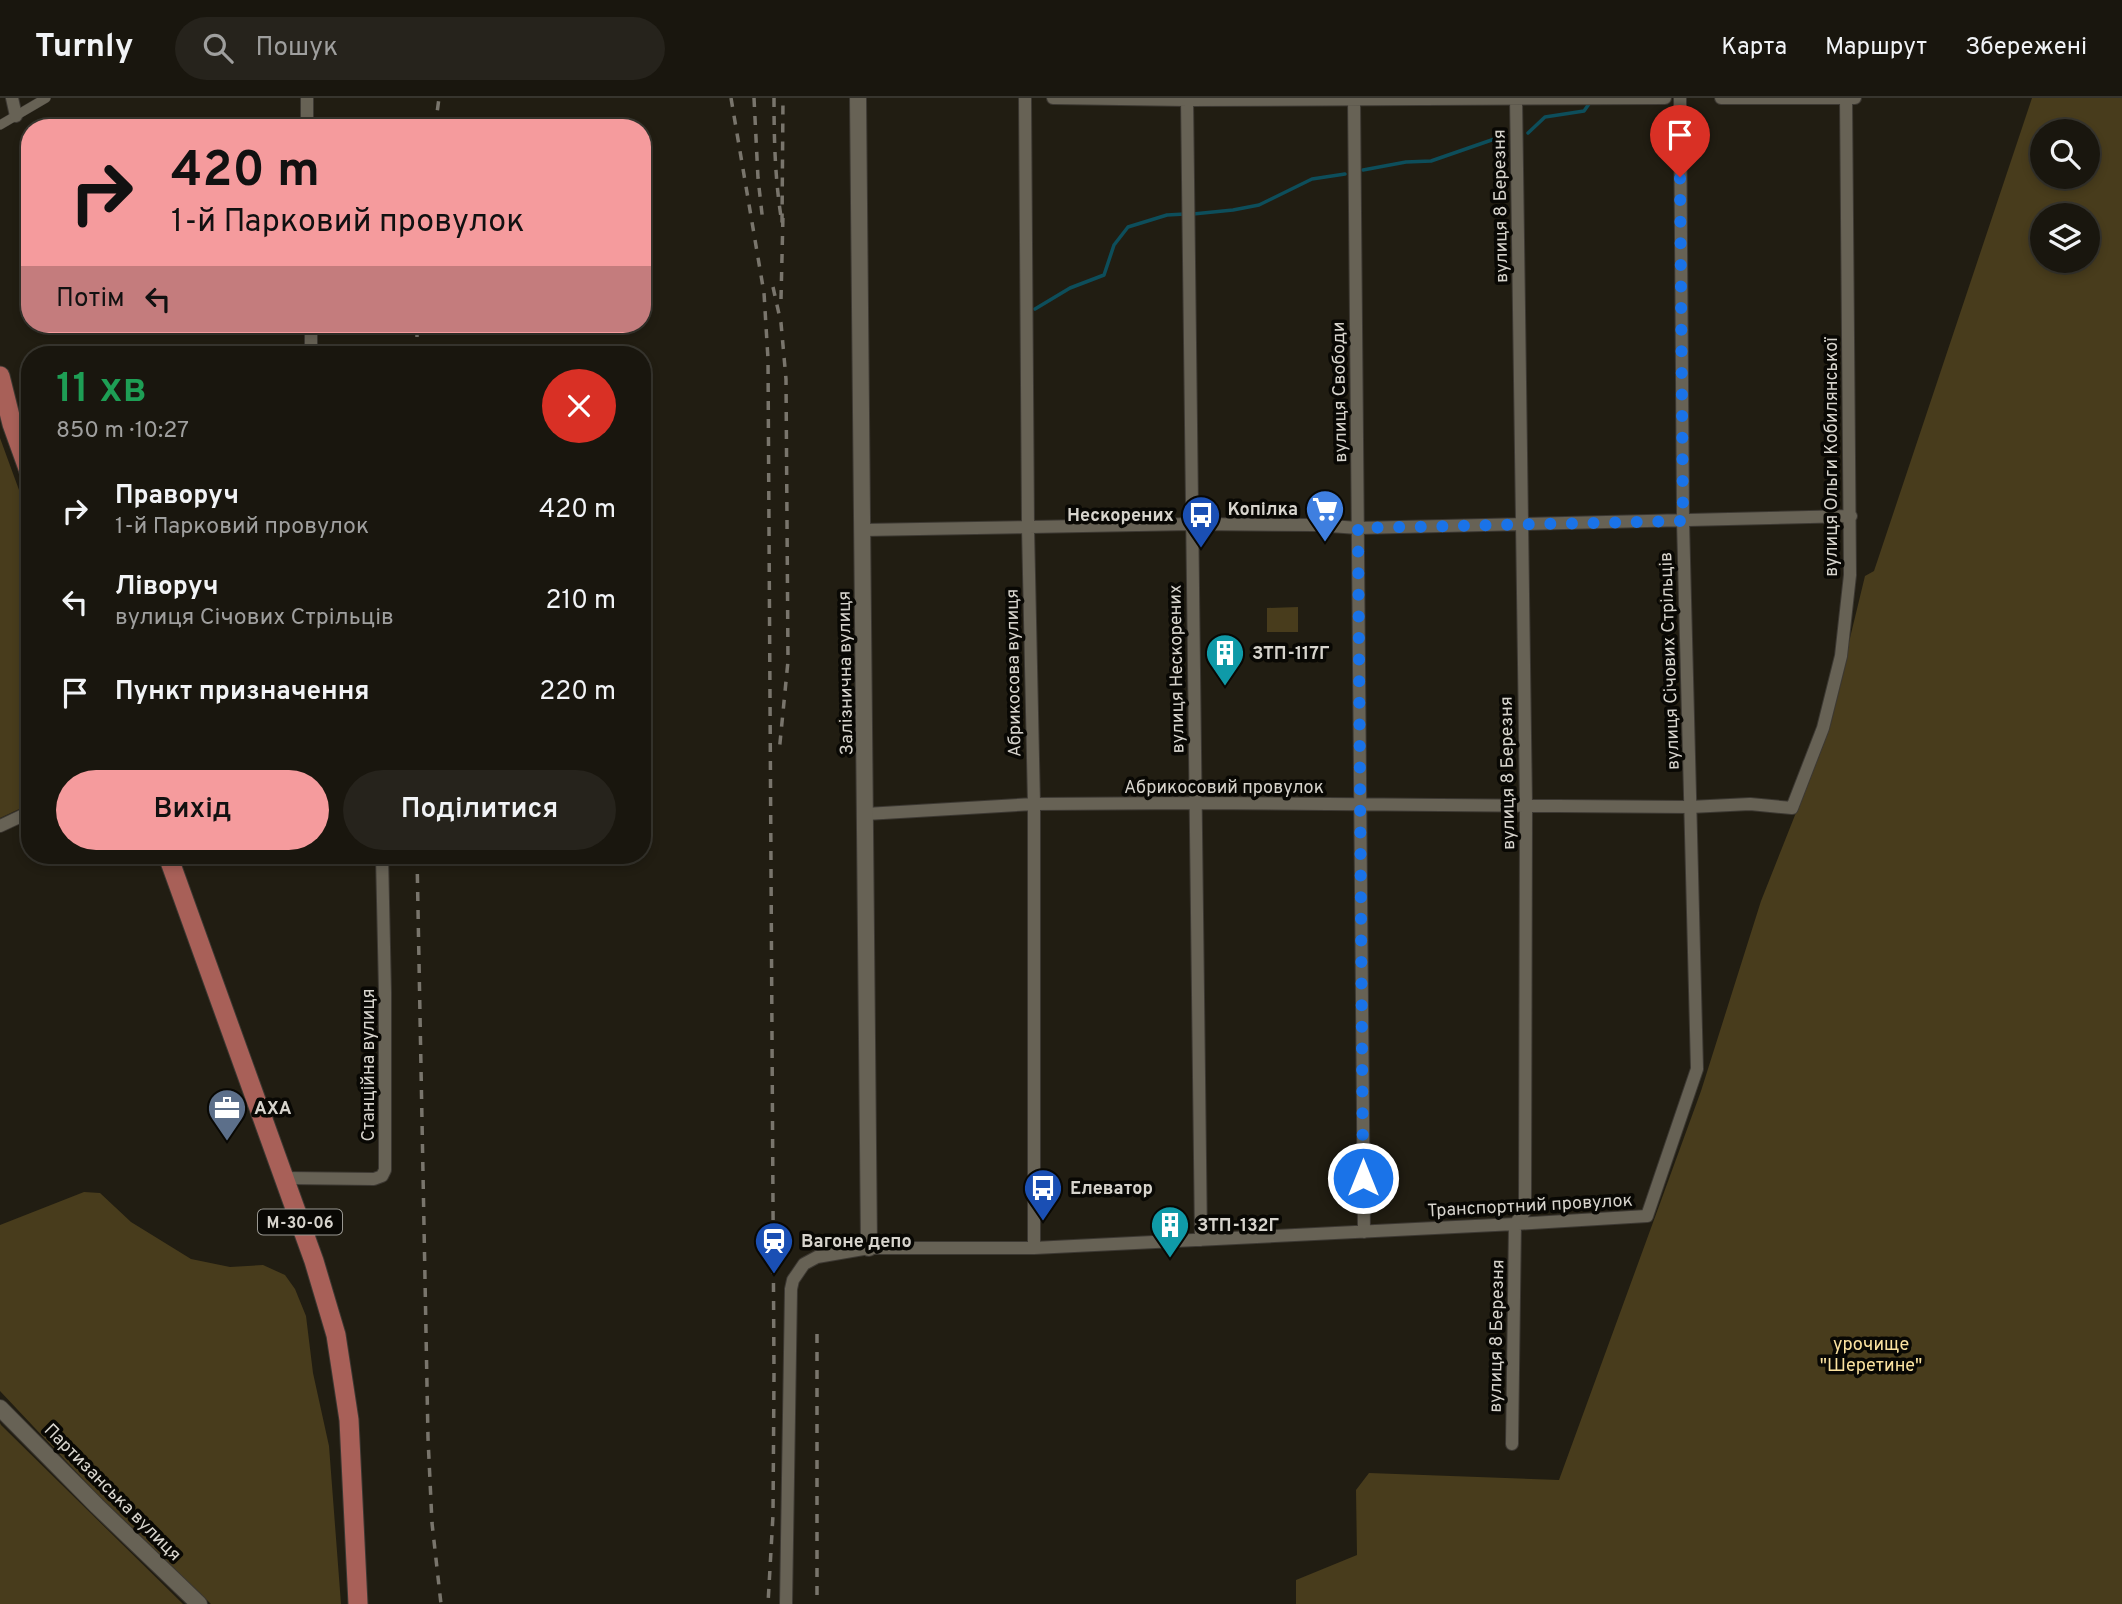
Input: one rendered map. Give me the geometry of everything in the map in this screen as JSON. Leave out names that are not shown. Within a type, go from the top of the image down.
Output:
[{"type":"main road","points":[[0,376],[21,449]]},
{"type":"main road","name":"М-30-06","points":[[171,864],[326,1298],[343,1376],[352,1463],[358,1604]]},
{"type":"street","points":[[12,98],[16,116]]},
{"type":"street","points":[[0,125],[46,98]]},
{"type":"street","points":[[307,98],[307,119]]},
{"type":"street","name":"Залізнична вулиця","points":[[858,98],[869,1248]]},
{"type":"street","name":"Абрикосова вулиця","points":[[1025,98],[1028,528],[1034,804],[1034,1248]]},
{"type":"street","points":[[1054,98],[1665,98]]},
{"type":"street","name":"вулиця 8 Березня","points":[[1513,1444],[1516,1224],[1525,1211],[1525,805],[1516,98]]},
{"type":"street","name":"вулиця Січових Стрільців","points":[[1647,1216],[1698,1069],[1683,521],[1680,98]]},
{"type":"street","points":[[1721,98],[1855,98]]},
{"type":"street","name":"вулиця Ольги Кобилянської","points":[[1792,808],[1823,727],[1841,656],[1850,575],[1846,98]]},
{"type":"street","name":"вулиця Нескорених","points":[[1187,99],[1201,1240]]},
{"type":"street","name":"вулиця Свободи","points":[[1354,99],[1364,1232]]},
{"type":"street","points":[[863,530],[1192,524],[1358,528],[1851,516]]},
{"type":"street","name":"Абрикосовий провулок","points":[[866,814],[1034,804],[1690,807],[1750,804],[1792,808]]},
{"type":"street","points":[[0,826],[21,816]]},
{"type":"street","name":"Станційна вулиця","points":[[285,1178],[374,1179],[382,1176],[385,1170],[382,864]]},
{"type":"street","name":"Транспортний провулок","points":[[786,1604],[791,1289],[793,1280],[804,1264],[817,1257],[869,1248],[1034,1248],[1647,1216]]},
{"type":"street","name":"Партизанська вулиця","points":[[0,1408],[199,1604]]},
{"type":"green space","name":"урочище \"Шеретине\"","points":[[2032,98],[2122,98],[2122,1604],[1296,1604],[1296,1580],[1357,1555],[1356,1490],[1369,1473],[1559,1480],[1701,1091],[1761,901],[1826,737],[1865,576],[1874,571]]},
{"type":"green space","points":[[0,438],[21,495],[21,808],[0,818]]},
{"type":"green space","points":[[1298,607],[1298,632],[1267,632],[1267,608]]},
{"type":"green space","points":[[84,1192],[100,1193],[131,1222],[191,1259],[230,1267],[263,1265],[285,1275],[295,1289],[306,1316],[313,1373],[329,1446],[341,1604],[211,1604],[97,1494],[0,1391],[0,1225]]},
{"type":"green space","points":[[0,1423],[1,1425],[183,1604],[0,1604]]},
{"type":"waterway","points":[[1528,133],[1545,117],[1584,111],[1591,101]]},
{"type":"waterway","points":[[1363,170],[1406,162],[1431,161],[1506,135]]},
{"type":"waterway","points":[[1193,214],[1259,205],[1312,179],[1345,174]]},
{"type":"waterway","points":[[1035,309],[1070,288],[1104,275],[1114,245],[1128,227],[1167,215],[1185,214]]},
{"type":"railway","points":[[436,119],[439,98]]},
{"type":"railway","points":[[731,98],[764,293],[768,359],[774,1374],[773,1515],[768,1604]]},
{"type":"railway","points":[[754,98],[763,223]]},
{"type":"railway","points":[[774,98],[775,160],[782,223],[783,98]]},
{"type":"railway","points":[[781,299],[783,215]]},
{"type":"railway","points":[[773,287],[781,323],[786,379],[788,661],[779,753]]},
{"type":"railway","points":[[417,333],[417,346]]},
{"type":"railway","points":[[417,864],[428,1438],[432,1523],[441,1604]]},
{"type":"railway","points":[[817,1334],[817,1604]]},
{"type":"place","name":"Копілка","points":[[1325,543]]},
{"type":"place","name":"Нескорених","points":[[1201,549]]},
{"type":"place","name":"ЗТП-117Г","points":[[1225,687]]},
{"type":"place","name":"AXA","points":[[227,1142]]},
{"type":"place","name":"Елеватор","points":[[1043,1222]]},
{"type":"place","name":"ЗТП-132Г","points":[[1170,1259]]},
{"type":"place","name":"Вагоне депо","points":[[774,1275]]},
{"type":"route","points":[[1363,1178],[1358,528],[1683,521],[1680,177]]}]
